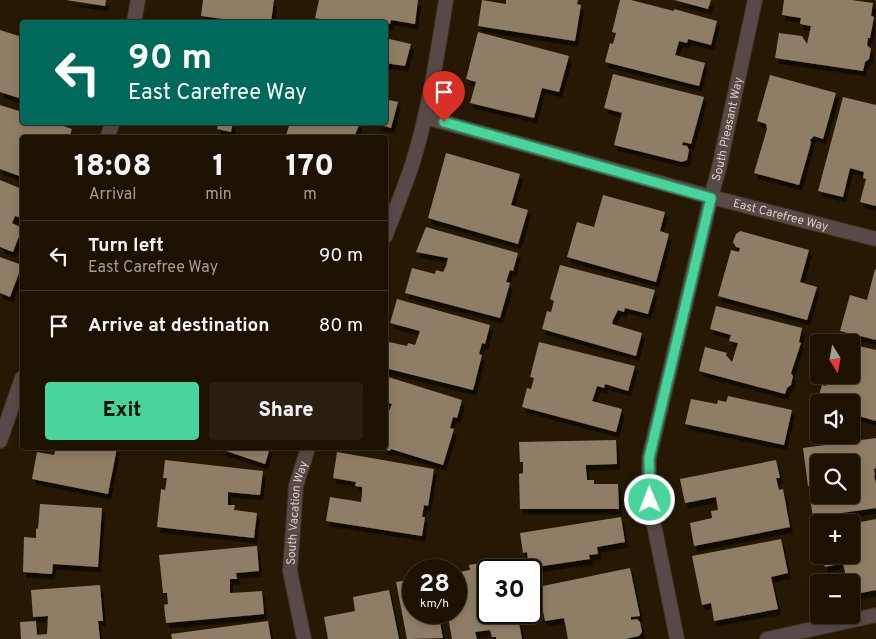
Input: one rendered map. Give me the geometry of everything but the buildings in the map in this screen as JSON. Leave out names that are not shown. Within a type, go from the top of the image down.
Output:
[{"type":"street","points":[[134,20],[138,0]]},
{"type":"street","points":[[388,229],[412,165],[425,117],[432,89],[446,0]]},
{"type":"street","name":"South Pleasant Way","points":[[677,639],[650,500],[649,458],[711,198],[720,168],[755,0]]},
{"type":"street","name":"East Carefree Way","points":[[425,117],[711,198],[876,239]]},
{"type":"street","points":[[0,441],[20,384]]},
{"type":"street","name":"South Vacation Way","points":[[304,639],[290,571],[296,486],[307,450]]},
{"type":"street","points":[[767,639],[876,615]]},
{"type":"route","points":[[444,122],[711,198],[649,458],[650,500]]}]
